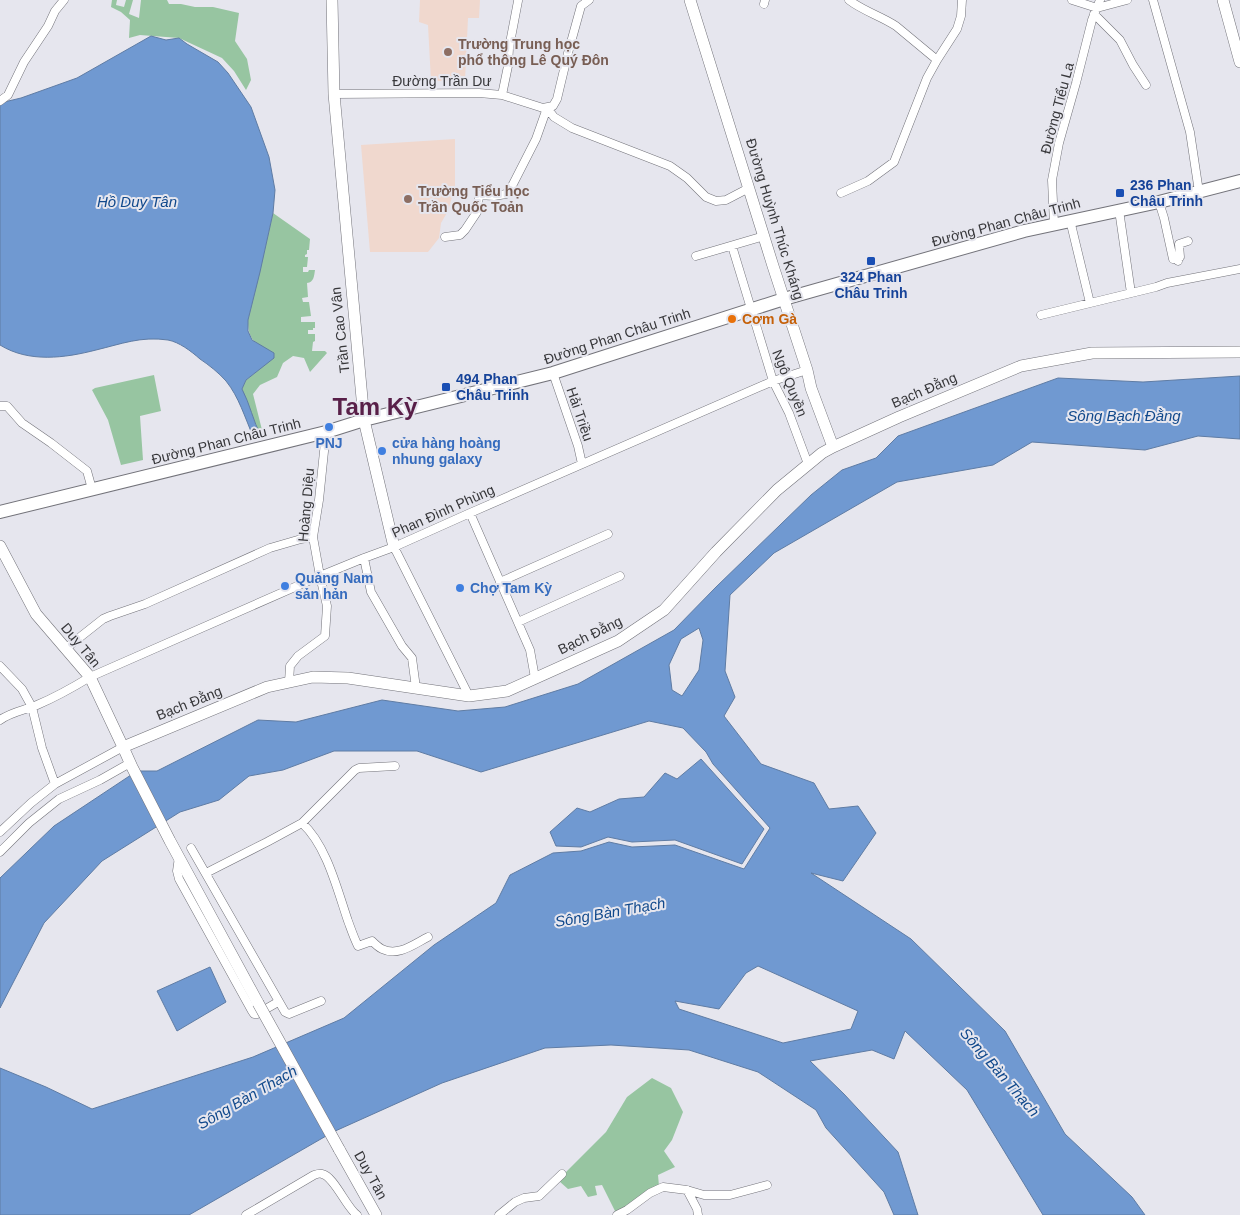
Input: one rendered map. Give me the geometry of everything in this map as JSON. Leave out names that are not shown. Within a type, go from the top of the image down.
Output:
[{"type":"main road","name":"Đường Phan Châu Trinh","points":[[0,512],[326,432],[364,420],[553,373],[784,299],[1024,231],[1159,202],[1240,181]]},
{"type":"street","points":[[0,101],[8,95],[24,62],[48,26],[55,11],[64,0]]},
{"type":"street","name":"Trần Cao Vân","points":[[332,0],[334,94],[364,420],[394,548],[469,696]]},
{"type":"street","points":[[546,108],[553,106],[557,99],[581,6],[589,0]]},
{"type":"street","name":"Đường Huỳnh Thúc Kháng","points":[[690,0],[807,370],[811,388],[833,446]]},
{"type":"street","points":[[849,0],[858,7],[896,26],[937,60]]},
{"type":"street","points":[[842,193],[868,181],[894,162],[927,78],[957,29],[962,16],[962,0]]},
{"type":"street","points":[[1072,0],[1096,11],[1120,40],[1146,85]]},
{"type":"street","name":"Đường Tiểu La","points":[[1054,224],[1052,180],[1059,143],[1092,20],[1100,0]]},
{"type":"street","points":[[1096,11],[1127,0]]},
{"type":"street","points":[[1153,0],[1190,132],[1199,192]]},
{"type":"street","points":[[1223,0],[1240,62]]},
{"type":"street","points":[[502,94],[518,1]]},
{"type":"street","name":"Đường Trần Dư","points":[[334,94],[502,94],[546,108]]},
{"type":"street","points":[[546,108],[554,117],[572,128],[670,166],[687,178],[706,197],[716,201],[726,200],[749,188]]},
{"type":"street","points":[[445,237],[460,235],[465,230],[477,212],[479,195],[494,196],[506,194],[536,139],[546,108]]},
{"type":"street","points":[[1159,202],[1173,259],[1178,261],[1180,257],[1179,244],[1188,241]]},
{"type":"street","points":[[1119,210],[1131,293]]},
{"type":"street","points":[[1070,220],[1090,303]]},
{"type":"street","points":[[696,256],[764,236]]},
{"type":"street","name":"Ngô Quyền","points":[[732,246],[773,381],[789,413],[808,464]]},
{"type":"street","points":[[1042,316],[1167,283],[1240,269]]},
{"type":"street","name":"Bạch Đằng","points":[[0,832],[55,784],[123,747],[267,687],[313,677],[348,678],[469,696],[506,691],[618,642],[664,610],[729,538],[777,490],[833,446],[1021,366],[1092,353],[1240,352]]},
{"type":"street","name":"Phan Đình Phùng","points":[[0,720],[10,714],[32,707],[69,690],[90,677],[320,576],[394,548],[773,381],[807,370]]},
{"type":"street","name":"Hải Triều","points":[[553,373],[582,464]]},
{"type":"street","points":[[0,406],[8,406],[22,423],[87,471],[92,489]]},
{"type":"street","name":"Hoàng Diệu","points":[[289,682],[290,666],[298,656],[325,636],[327,606],[313,537],[326,432]]},
{"type":"street","points":[[470,513],[530,650],[535,678]]},
{"type":"street","points":[[500,582],[608,534]]},
{"type":"street","points":[[65,649],[103,619],[144,604],[270,548],[313,537]]},
{"type":"street","name":"Duy Tân","points":[[0,546],[36,614],[90,677],[131,765],[170,841],[376,1215]]},
{"type":"street","points":[[364,558],[371,592],[402,646],[412,658],[416,688]]},
{"type":"street","points":[[518,622],[620,576]]},
{"type":"street","points":[[0,666],[22,689],[32,707],[42,748],[55,784]]},
{"type":"street","points":[[0,852],[29,823],[59,799],[131,765]]},
{"type":"street","points":[[206,874],[302,822],[355,770],[359,768],[395,766]]},
{"type":"street","points":[[302,822],[314,835],[328,865],[358,946],[372,942],[383,950],[404,950],[428,937]]},
{"type":"street","points":[[191,848],[284,1012],[289,1014],[321,1001]]},
{"type":"street","points":[[179,857],[177,871],[179,879],[254,1014],[258,1014],[278,1002]]},
{"type":"street","points":[[216,926],[231,917]]},
{"type":"street","points":[[246,1215],[314,1175],[321,1173],[329,1178],[357,1215]]},
{"type":"street","points":[[499,1215],[514,1202],[524,1198],[539,1196],[562,1174]]},
{"type":"street","points":[[617,1215],[650,1193],[663,1187],[687,1190],[704,1195],[730,1194],[768,1185]]},
{"type":"street","points":[[687,1190],[697,1209],[698,1215]]},
{"type":"shaded area","name":"Trường Trung học phổ thông Lê Quý Đôn","points":[[420,0],[480,0],[479,18],[468,18],[465,81],[431,81],[428,25],[419,22]]},
{"type":"shaded area","name":"Trường Tiểu học Trần Quốc Toản","points":[[455,139],[455,187],[448,211],[441,223],[439,238],[428,252],[370,252],[361,145]]},
{"type":"green space","points":[[112,0],[117,0],[116,5],[124,7],[126,0],[133,0],[129,14],[139,18],[141,0],[167,0],[169,4],[213,7],[239,13],[235,41],[247,59],[251,80],[246,90],[234,71],[222,58],[179,38],[140,35],[129,38],[130,20],[121,12],[111,7]]},
{"type":"green space","points":[[273,213],[310,239],[309,250],[307,250],[305,255],[305,257],[308,257],[307,267],[303,267],[303,272],[315,270],[312,280],[307,283],[308,297],[302,298],[303,302],[309,302],[311,316],[301,317],[301,322],[315,322],[315,328],[308,330],[308,334],[315,334],[312,351],[325,351],[327,353],[310,372],[304,358],[293,356],[283,363],[277,377],[260,385],[253,394],[262,430],[258,431],[242,389],[246,380],[255,373],[269,351],[255,342],[250,336],[248,320]]},
{"type":"green space","points":[[154,375],[161,411],[140,416],[143,460],[121,465],[108,420],[92,390]]},
{"type":"green space","points":[[652,1078],[671,1088],[683,1112],[672,1140],[664,1151],[675,1167],[658,1175],[659,1186],[617,1215],[602,1185],[595,1186],[597,1195],[588,1197],[581,1186],[568,1189],[559,1181],[606,1132],[627,1097]]},
{"type":"water","name":"Hồ Duy Tân","points":[[151,36],[166,40],[179,38],[218,62],[228,73],[251,107],[269,157],[275,190],[273,213],[248,320],[248,331],[252,340],[274,353],[274,358],[246,380],[242,389],[261,436],[253,436],[231,387],[223,378],[189,350],[172,341],[158,339],[140,340],[60,357],[35,357],[11,351],[0,345],[0,103],[21,98],[77,78]]},
{"type":"water","points":[[1240,376],[1240,439],[1198,436],[1145,450],[1032,442],[993,465],[897,482],[774,553],[730,595],[725,671],[735,697],[724,716],[761,764],[814,783],[829,809],[858,806],[876,833],[843,881],[811,873],[911,939],[1005,1031],[1065,1134],[1132,1197],[1145,1215],[1043,1215],[967,1090],[905,1031],[894,1059],[872,1050],[810,1061],[844,1094],[898,1152],[918,1215],[894,1215],[884,1192],[826,1128],[816,1110],[758,1072],[689,1050],[611,1045],[545,1048],[442,1083],[333,1132],[189,1215],[0,1215],[0,1068],[92,1109],[253,1057],[344,1018],[434,945],[496,903],[510,875],[553,853],[581,851],[609,842],[632,847],[675,845],[744,869],[770,828],[713,764],[706,752],[683,728],[649,721],[481,772],[417,751],[334,751],[283,770],[249,776],[219,800],[180,812],[102,861],[44,923],[0,1008],[0,878],[54,826],[137,771],[157,771],[258,720],[296,722],[382,700],[458,711],[505,707],[578,684],[674,630],[811,495],[842,470],[876,458],[898,436],[1058,378],[1143,382]],"holes":[[[699,628],[703,640],[699,670],[682,696],[672,690],[669,665],[681,639]],[[758,966],[858,1011],[851,1029],[783,1043],[679,1009],[675,1001],[719,1009],[746,973]]]},
{"type":"water","points":[[701,759],[764,829],[742,864],[675,840],[632,842],[608,837],[581,847],[556,846],[550,832],[577,808],[590,812],[619,799],[644,797],[665,773],[677,779]]},
{"type":"water","points":[[210,967],[226,1002],[177,1031],[157,991]]},
{"type":"place","name":"Trường Trung học phổ thông Lê Quý Đôn","points":[[448,52]]},
{"type":"place","name":"236 Phan Châu Trinh","points":[[1120,193]]},
{"type":"place","name":"Trường Tiểu học Trần Quốc Toản","points":[[408,199]]},
{"type":"place","name":"324 Phan Châu Trinh","points":[[871,261]]},
{"type":"place","name":"Cơm Gà","points":[[732,319]]},
{"type":"place","name":"494 Phan Châu Trinh","points":[[446,387]]},
{"type":"place","name":"PNJ","points":[[329,427]]},
{"type":"place","name":"cửa hàng hoàng nhung galaxy","points":[[382,451]]},
{"type":"place","name":"Quảng Nam sản hản","points":[[285,586]]},
{"type":"place","name":"Chợ Tam Kỳ","points":[[460,588]]},
{"type":"district","name":"Tam Kỳ","points":[[375,406]]},
{"type":"water label","name":"Sông Bạch Đằng","points":[[1124,415]]},
{"type":"water label","name":"Sông Bàn Thạch","points":[[610,912]]},
{"type":"water label","name":"Sông Bàn Thạch","points":[[1000,1072]]},
{"type":"water label","name":"Sông Bàn Thạch","points":[[247,1097]]}]
